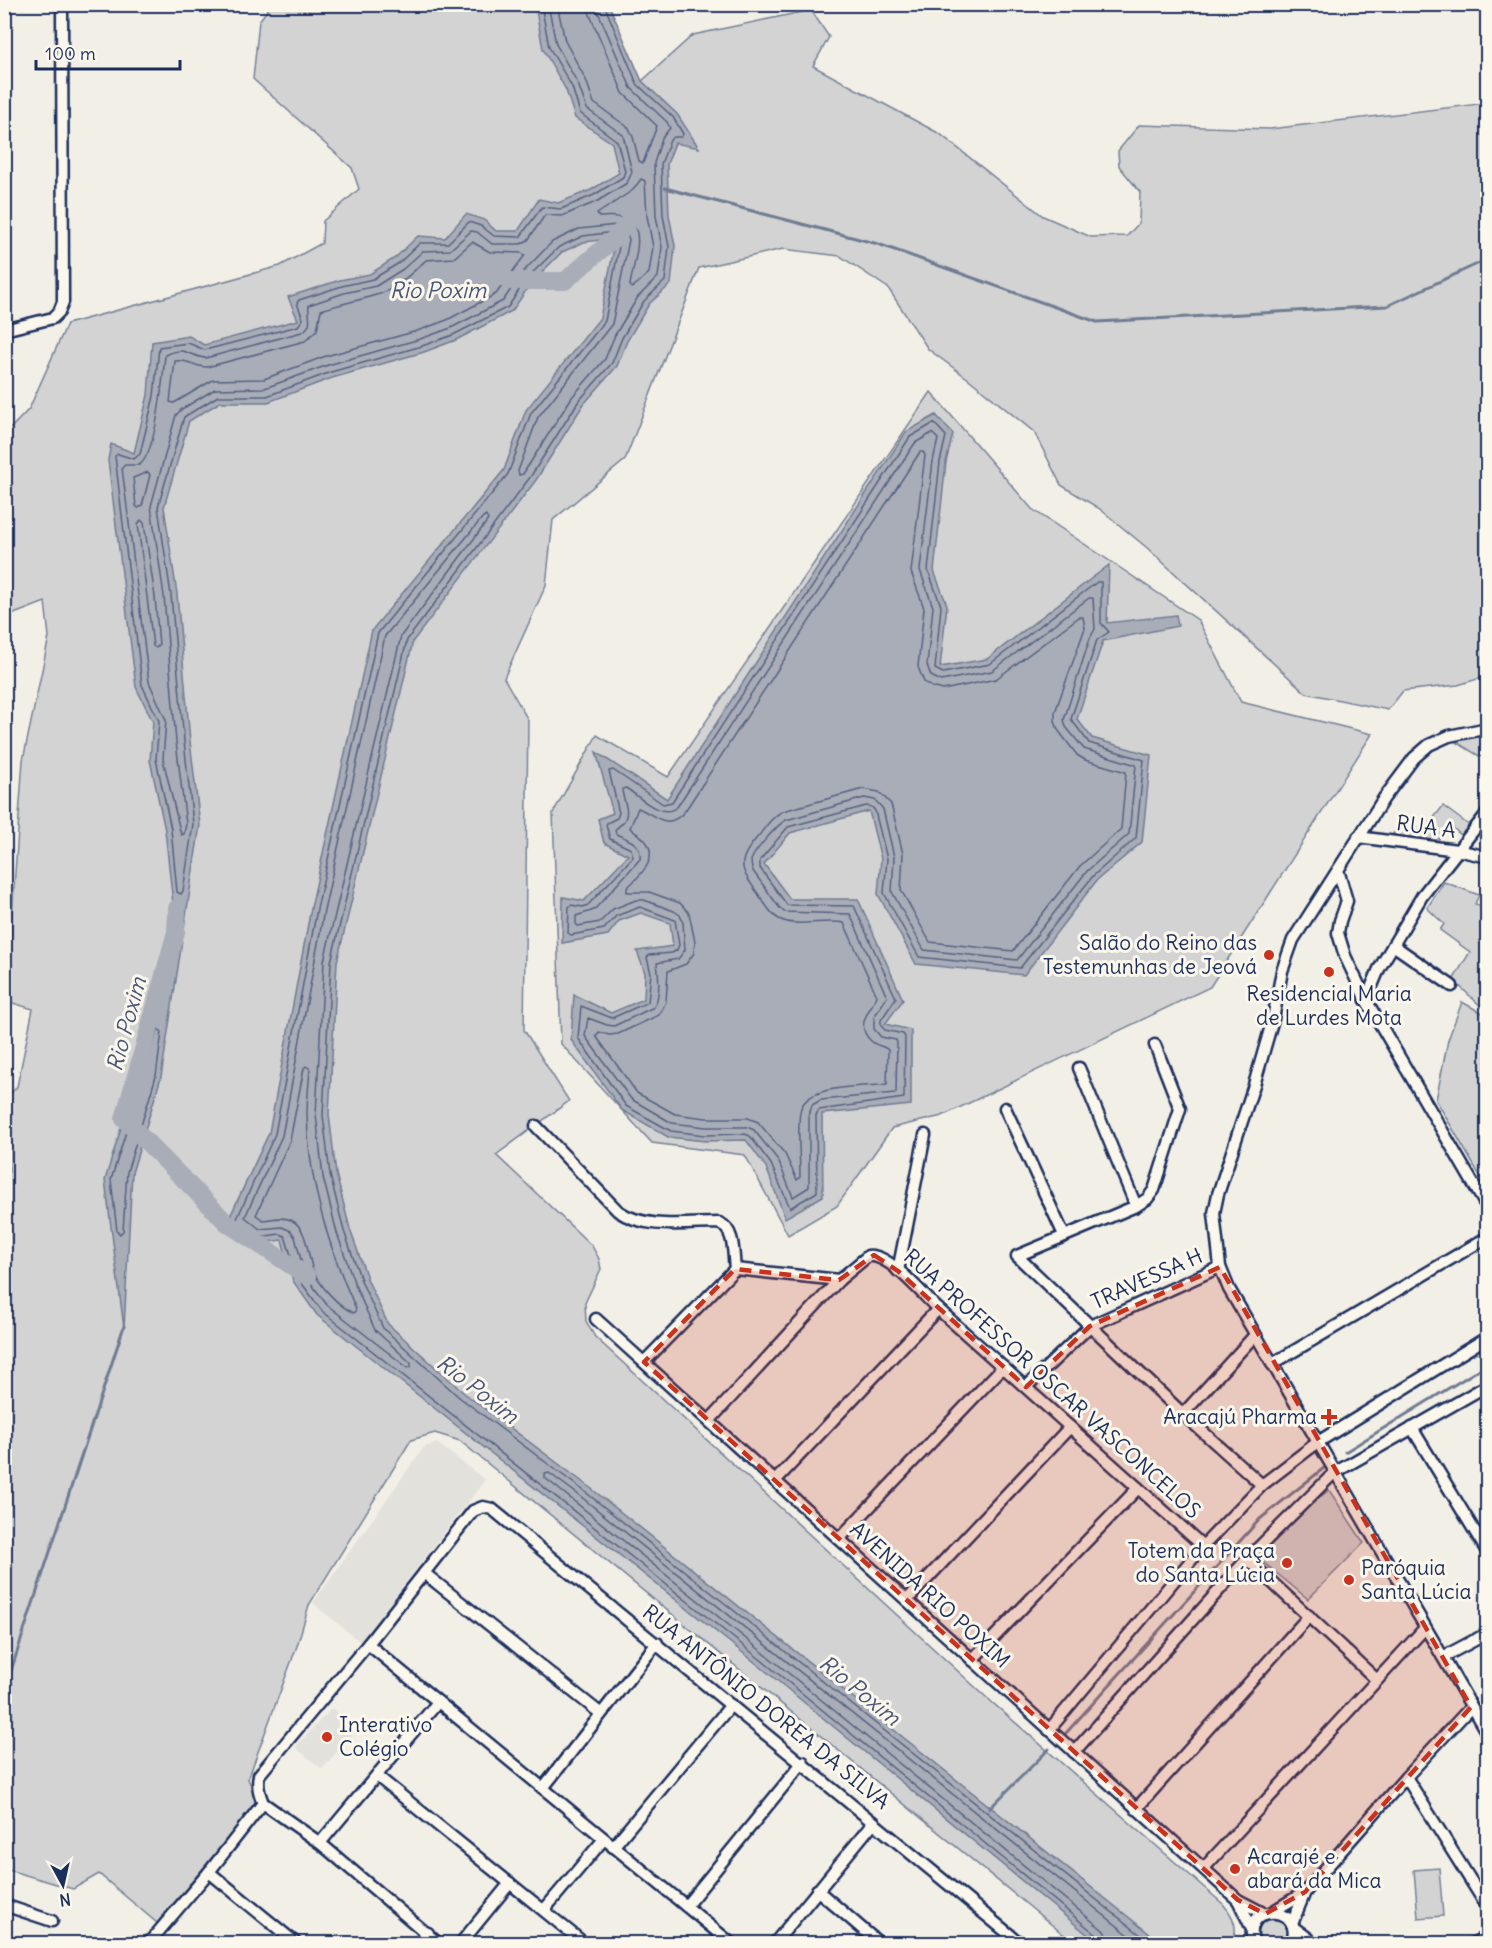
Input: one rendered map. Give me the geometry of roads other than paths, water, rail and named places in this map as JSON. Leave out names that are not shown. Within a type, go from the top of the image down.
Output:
[{"type":"street","points":[[4,330],[53,318],[59,312],[63,302],[62,4]]},
{"type":"street","points":[[1488,728],[1449,736],[1429,745],[1414,758],[1358,837],[1293,940],[1282,971],[1273,1019],[1254,1085],[1218,1194],[1214,1213],[1220,1267],[1229,1289],[1334,1473],[1488,1734]]},
{"type":"street","points":[[1366,1000],[1393,945],[1422,896],[1488,812]]},
{"type":"street","name":"RUA A","points":[[1358,837],[1456,850],[1488,857]]},
{"type":"street","points":[[1338,870],[1347,901],[1338,933],[1345,956],[1366,1000],[1488,1209]]},
{"type":"street","points":[[1393,945],[1452,987]]},
{"type":"street","points":[[1155,1045],[1180,1109],[1159,1180],[1147,1198],[1136,1206],[1017,1256],[1183,1414],[1262,1485]]},
{"type":"street","points":[[1079,1068],[1136,1206]]},
{"type":"street","points":[[1005,1108],[1064,1235]]},
{"type":"street","points":[[536,1126],[618,1211],[626,1216],[643,1223],[723,1224],[729,1231],[735,1269]]},
{"type":"street","points":[[898,1270],[925,1135]]},
{"type":"street","points":[[1272,1364],[1488,1237]]},
{"type":"street","name":"RUA PROFESSOR OSCAR VASCONCELOS","points":[[839,1280],[868,1256],[874,1255],[885,1260],[1203,1546]]},
{"type":"street","name":"TRAVESSA H","points":[[1026,1387],[1090,1326],[1220,1267]]},
{"type":"street","points":[[735,1269],[839,1280]]},
{"type":"street","points":[[644,1362],[735,1269]]},
{"type":"street","points":[[709,1421],[839,1280]]},
{"type":"street","points":[[775,1481],[938,1309]]},
{"type":"street","name":"AVENIDA RIO POXIM","points":[[596,1319],[1238,1900],[1269,1913],[1284,1915],[1293,1926]]},
{"type":"street","points":[[1183,1414],[1255,1335]]},
{"type":"street","points":[[1049,1730],[1203,1546],[1262,1485],[1318,1442],[1488,1337]]},
{"type":"street","points":[[839,1539],[1003,1367]]},
{"type":"street","points":[[1074,1752],[1247,1559],[1334,1473],[1488,1385]]},
{"type":"street","points":[[907,1600],[1070,1427]]},
{"type":"street","points":[[1412,1428],[1488,1553]]},
{"type":"street","points":[[972,1660],[1138,1488]]},
{"type":"street","name":"RUA ANTÔNIO DOREA DA SILVA","points":[[424,1573],[473,1511],[483,1507],[492,1509],[1022,1944]]},
{"type":"street","points":[[1247,1559],[1377,1680]]},
{"type":"street","points":[[440,1944],[320,1843],[263,1803],[258,1787],[259,1775],[424,1573],[600,1713]]},
{"type":"street","points":[[1136,1809],[1309,1616]]},
{"type":"street","points":[[1204,1868],[1425,1628]]},
{"type":"street","points":[[1443,1657],[1488,1633]]},
{"type":"street","points":[[543,1788],[657,1643]]},
{"type":"street","points":[[368,1644],[732,1944]]},
{"type":"street","points":[[320,1843],[438,1702]]},
{"type":"street","points":[[614,1846],[731,1705]]},
{"type":"street","points":[[1246,1944],[1259,1917],[1305,1892],[1471,1707]]},
{"type":"street","points":[[686,1906],[803,1762]]},
{"type":"street","points":[[377,1776],[585,1944]]},
{"type":"street","points":[[1406,1777],[1488,1908]]},
{"type":"street","points":[[149,1943],[263,1803]]},
{"type":"street","points":[[774,1944],[874,1822]]},
{"type":"street","points":[[544,1910],[604,1839]]},
{"type":"street","points":[[209,1872],[297,1944]]},
{"type":"street","points":[[459,1944],[510,1882]]},
{"type":"street","points":[[817,1890],[880,1944]]},
{"type":"street","points":[[1291,1944],[1294,1934],[1293,1926],[1305,1892]]},
{"type":"street","name":"AVENIDA RIO POXIM","points":[[1238,1900],[1252,1931],[1254,1944]]},
{"type":"street","points":[[4,1905],[52,1921]]},
{"type":"street","points":[[1293,1926],[1316,1944]]},
{"type":"street","points":[[418,1944],[428,1933]]},
{"type":"street","points":[[1472,1944],[1488,1936]]},
{"type":"water","name":"Rio Poxim","points":[[535,5],[609,5],[642,81],[677,114],[699,148],[675,143],[667,164],[669,215],[675,246],[671,284],[649,304],[627,341],[617,366],[583,405],[536,480],[413,641],[337,962],[329,1114],[336,1174],[350,1229],[368,1281],[388,1324],[464,1393],[588,1486],[1161,1943],[1098,1943],[762,1668],[317,1315],[293,1281],[282,1240],[258,1243],[227,1223],[269,1133],[311,908],[372,630],[504,470],[526,410],[600,318],[616,238],[584,242],[562,252],[532,282],[512,311],[456,340],[424,352],[332,378],[268,402],[220,402],[189,421],[164,507],[177,594],[200,825],[161,1077],[132,1173],[124,1328],[105,1180],[147,1043],[176,932],[165,830],[150,760],[153,722],[136,687],[108,460],[111,444],[134,453],[148,395],[152,342],[189,336],[204,345],[298,320],[288,297],[340,280],[370,274],[395,258],[418,236],[445,238],[466,214],[484,220],[496,231],[518,231],[539,199],[558,203],[591,190],[619,173],[612,143],[575,118],[566,90],[543,49]]},
{"type":"water","points":[[936,415],[953,434],[946,462],[934,571],[947,605],[940,667],[987,659],[1109,565],[1107,623],[1176,615],[1178,626],[1103,641],[1077,719],[1092,738],[1151,755],[1142,842],[1097,880],[1024,975],[916,964],[878,894],[881,859],[869,811],[790,833],[764,864],[790,899],[858,899],[903,1000],[885,1024],[911,1030],[911,1105],[822,1114],[823,1196],[785,1218],[766,1167],[746,1140],[705,1141],[668,1137],[622,1110],[571,1040],[574,995],[611,1013],[644,999],[645,973],[637,951],[673,946],[670,923],[641,913],[619,921],[608,935],[562,943],[563,897],[584,901],[628,855],[604,843],[598,819],[613,813],[596,752],[667,799],[906,432]]},
{"type":"waterway","points":[[665,188],[878,244],[1097,322],[1387,306],[1488,259]]},
{"type":"waterway","name":"Rio Poxim","points":[[508,281],[565,281],[616,237],[630,220]]},
{"type":"waterway","name":"Rio Poxim","points":[[177,908],[176,932],[124,1119],[227,1223],[307,1276]]},
{"type":"waterway","points":[[4,1692],[124,1326]]},
{"type":"waterway","points":[[1345,1452],[1488,1364]]},
{"type":"waterway","points":[[1066,1733],[1260,1519],[1324,1468]]},
{"type":"waterway","points":[[989,1809],[1049,1749]]},
{"type":"place","name":"Salão do Reino das Testemunhas de Jeová","points":[[1269,955]]},
{"type":"place","name":"Residencial Maria de Lurdes Mota","points":[[1329,972]]},
{"type":"place","name":"Aracajú Pharma","points":[[1329,1417]]},
{"type":"place","name":"Totem da Praça do Santa Lúcia","points":[[1287,1563]]},
{"type":"place","name":"Paróquia Santa Lúcia","points":[[1349,1580]]},
{"type":"place","name":"Interativo Colégio","points":[[327,1737]]},
{"type":"place","name":"Acarajé e abará da Mica","points":[[1235,1869]]}]
